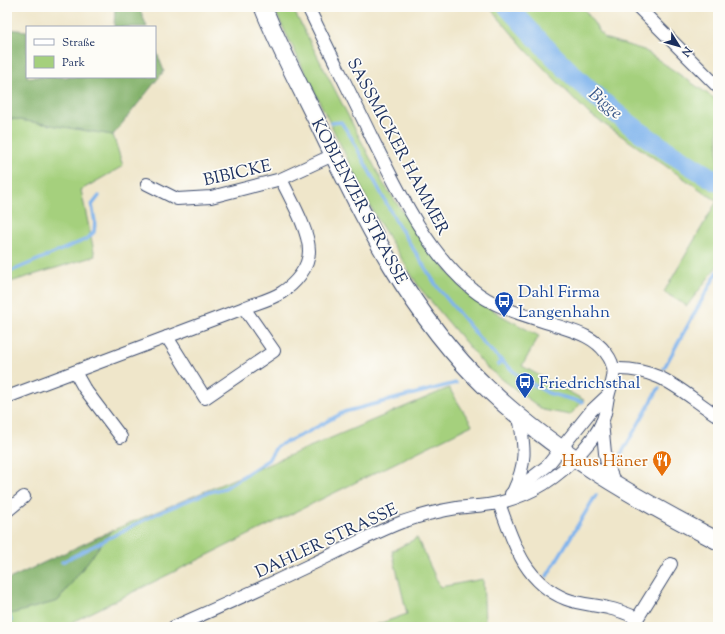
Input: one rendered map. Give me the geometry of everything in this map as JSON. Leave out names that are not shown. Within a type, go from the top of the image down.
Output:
[{"type":"main road","name":"KOBLENZER STRASSE","points":[[263,7],[333,155],[378,244],[409,295],[477,379],[519,416],[568,454],[615,484],[718,541]]},
{"type":"street","name":"SASSMICKER HAMMER","points":[[308,7],[391,176],[430,244],[448,266],[471,288],[489,301],[510,311],[573,331],[592,340],[606,352],[614,369]]},
{"type":"street","points":[[638,7],[718,86]]},
{"type":"street","name":"BIBICKE","points":[[146,184],[177,199],[211,197],[281,179],[333,155]]},
{"type":"street","points":[[7,397],[244,308],[280,293],[296,282],[306,265],[309,252],[307,237],[281,179]]},
{"type":"street","points":[[167,336],[206,398],[274,351],[244,308]]},
{"type":"street","points":[[568,454],[590,442],[602,422],[606,412],[608,395],[614,377],[614,369],[642,371],[660,376],[718,416]]},
{"type":"street","points":[[75,372],[84,388],[121,437]]},
{"type":"street","points":[[568,454],[591,411],[608,395]]},
{"type":"street","points":[[512,493],[520,477],[524,460],[524,440],[519,416]]},
{"type":"street","points":[[602,422],[607,464],[615,484]]},
{"type":"street","name":"DAHLER STRASSE","points":[[499,502],[547,466],[568,454]]},
{"type":"street","name":"DAHLER STRASSE","points":[[174,627],[259,590],[402,522],[435,512],[499,502],[534,490],[558,475],[568,454]]},
{"type":"street","points":[[7,511],[24,497]]},
{"type":"street","points":[[499,502],[517,550],[526,567],[539,582],[567,599],[611,608],[638,624],[672,564]]},
{"type":"green space","points":[[115,7],[139,7],[147,26],[114,26]]},
{"type":"green space","points":[[273,7],[292,7],[383,183],[427,247],[466,292],[502,316],[539,336],[522,366],[584,400],[570,415],[543,410],[486,367],[419,287],[376,217]]},
{"type":"green space","points":[[489,7],[583,7],[604,38],[644,50],[718,101],[718,265],[687,306],[664,292],[717,201],[588,113],[527,51]]},
{"type":"green space","points":[[7,29],[26,31],[26,78],[156,78],[156,51],[164,71],[113,135],[7,118]]},
{"type":"green space","points":[[7,118],[113,135],[123,166],[81,190],[95,256],[7,283]]},
{"type":"green space","points":[[449,388],[472,425],[62,627],[7,627],[7,615],[58,601],[111,531]]},
{"type":"green space","points":[[111,531],[58,601],[7,615],[7,580]]},
{"type":"green space","points":[[417,538],[440,587],[483,579],[485,623],[477,627],[370,627],[407,614],[392,551]]},
{"type":"waterway","name":"Bigge","points":[[508,7],[571,73],[612,110],[650,139],[718,182]]},
{"type":"waterway","points":[[331,123],[341,122],[351,137],[397,223],[438,288],[486,346],[502,361]]},
{"type":"waterway","points":[[7,273],[87,239],[94,232],[95,222],[92,205],[99,196]]},
{"type":"waterway","points":[[664,368],[718,271]]},
{"type":"waterway","points":[[498,365],[502,361],[520,377],[548,393],[582,402]]},
{"type":"waterway","points":[[62,562],[156,514],[206,493],[225,488],[268,460],[277,446],[306,433],[344,412],[456,383]]},
{"type":"waterway","points":[[616,463],[659,388]]},
{"type":"waterway","points":[[547,576],[596,495]]},
{"type":"waterway","points":[[7,608],[11,621],[9,627]]},
{"type":"place","name":"Dahl Firma Langenhahn","points":[[504,318]]},
{"type":"place","name":"Friedrichsthal","points":[[525,399]]},
{"type":"place","name":"Haus Häner","points":[[662,477]]}]
